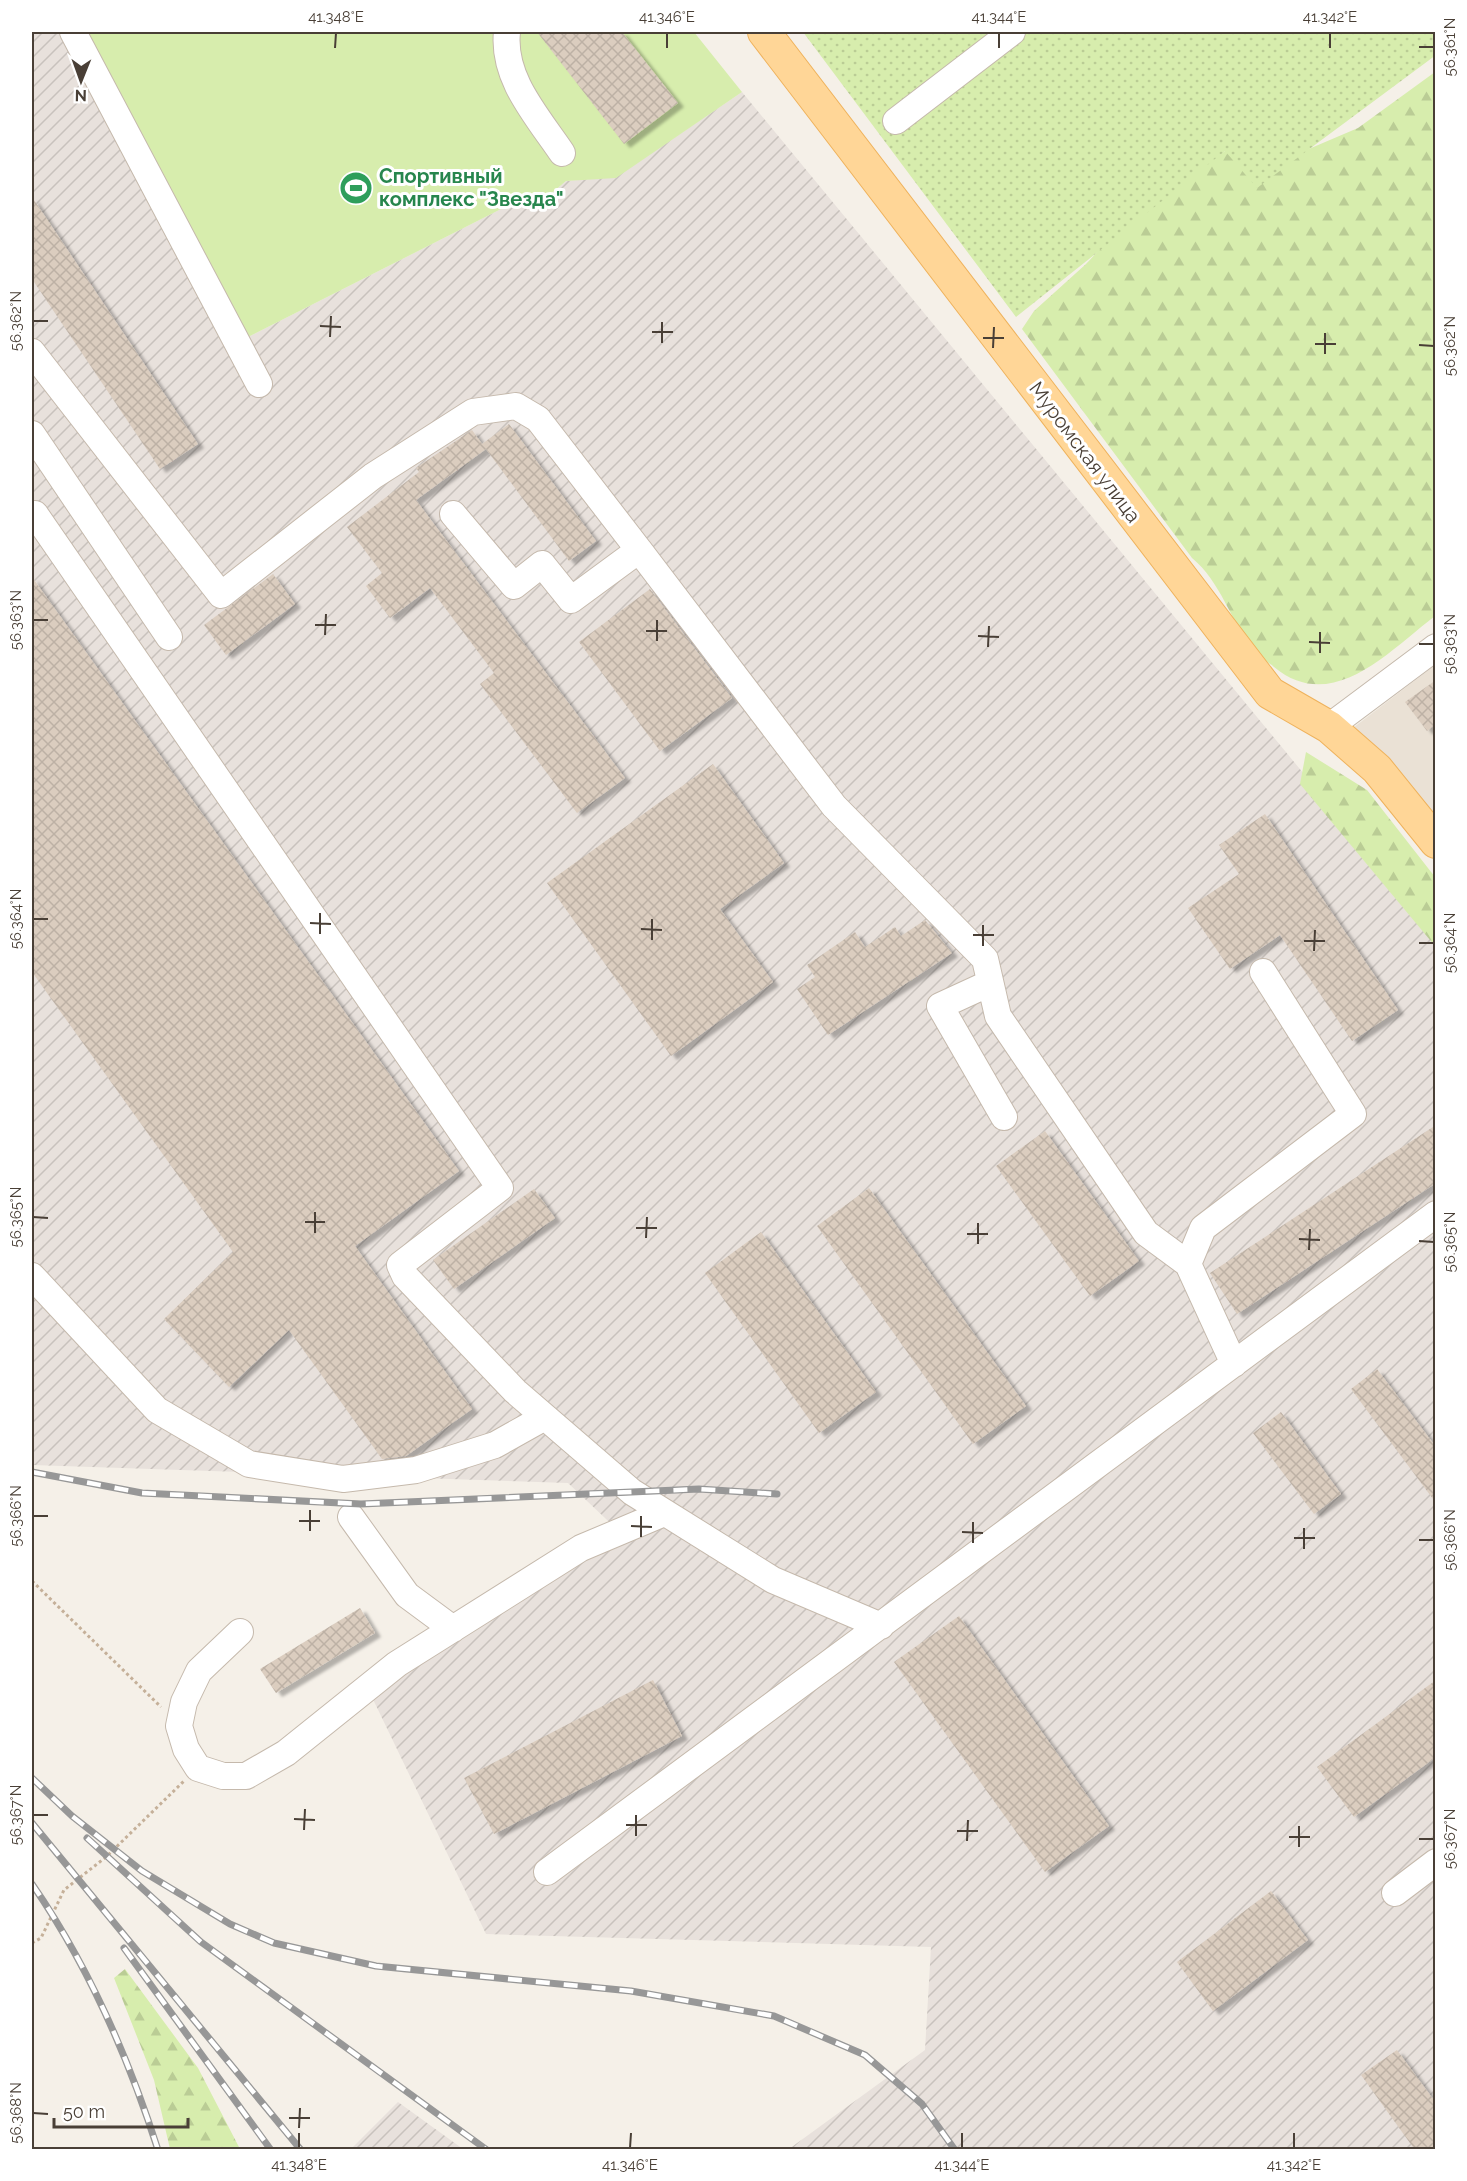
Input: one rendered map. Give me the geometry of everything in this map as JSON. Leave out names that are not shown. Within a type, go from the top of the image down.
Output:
[{"type":"main road","name":"Муромская улица","points":[[764,32],[1270,693],[1329,727],[1377,769],[1436,842]]},
{"type":"street","points":[[73,32],[260,384]]},
{"type":"street","points":[[507,32],[505,48],[516,85],[562,153]]},
{"type":"street","points":[[896,121],[1012,32]]},
{"type":"street","points":[[32,352],[221,595],[373,476],[473,412],[516,406],[538,419],[834,806],[985,959],[998,1016],[1146,1233],[1188,1264],[1234,1364]]},
{"type":"street","points":[[32,434],[169,637]]},
{"type":"street","points":[[32,516],[34,514],[500,1188],[400,1265],[413,1284],[515,1391],[632,1492],[773,1580],[881,1626]]},
{"type":"street","points":[[453,514],[514,586],[542,564],[571,600],[639,550]]},
{"type":"street","points":[[1329,727],[1436,647]]},
{"type":"street","points":[[1188,1264],[1203,1228],[1353,1114],[1263,972]]},
{"type":"street","points":[[990,983],[940,1006],[1004,1117]]},
{"type":"street","points":[[547,1872],[1436,1214]]},
{"type":"street","points":[[32,1276],[157,1410],[249,1464],[343,1479],[416,1470],[495,1445],[545,1417]]},
{"type":"street","points":[[240,1632],[199,1671],[184,1702],[179,1725],[186,1749],[198,1768],[223,1776],[246,1776],[286,1753],[398,1664],[580,1548],[664,1513]]},
{"type":"street","points":[[351,1517],[407,1595],[453,1629]]},
{"type":"street","points":[[1395,1893],[1436,1862]]},
{"type":"path","points":[[32,1581],[179,1725]]},
{"type":"path","points":[[32,1943],[41,1938],[64,1890],[106,1857],[198,1768]]},
{"type":"shaded area","points":[[66,32],[242,340],[529,195],[540,203],[566,181],[616,177],[742,92],[1435,933],[1435,2149],[789,2149],[925,2050],[931,1947],[486,1934],[369,1691],[624,1536],[568,1483],[32,1465],[32,33]]},
{"type":"shaded area","points":[[1435,665],[1435,821],[1353,728]]},
{"type":"shaded area","points":[[398,2102],[463,2149],[351,2149]]},
{"type":"green space","name":"Спортивный комплекс \"Звезда\"","points":[[66,32],[694,32],[742,92],[616,178],[566,181],[540,203],[529,195],[242,340]]},
{"type":"green space","points":[[803,32],[1435,32],[1436,55],[1257,188],[1225,151],[1016,317]]},
{"type":"green space","points":[[1435,72],[1435,616],[1379,661],[1359,673],[1338,681],[1317,684],[1296,680],[1274,667],[1253,649],[1211,578],[1192,558],[1022,329],[1034,311],[1086,264],[1132,215],[1225,151],[1297,154],[1358,128]]},
{"type":"green space","points":[[1306,752],[1367,790],[1435,877],[1435,946],[1300,784]]},
{"type":"green space","points":[[125,1969],[198,2068],[240,2149],[170,2149],[154,2080],[114,1978]]},
{"type":"building","points":[[537,32],[622,32],[678,103],[624,144]]},
{"type":"building","points":[[32,197],[198,444],[160,469],[32,279]]},
{"type":"building","points":[[509,424],[596,541],[569,561],[486,449],[416,500],[625,778],[577,813],[480,684],[494,673],[430,588],[390,618],[366,586],[382,573],[347,527],[419,472],[416,468],[472,430],[482,444]]},
{"type":"building","points":[[273,574],[295,604],[226,655],[204,625]]},
{"type":"building","points":[[32,577],[459,1171],[355,1246],[472,1409],[406,1456],[382,1459],[289,1330],[229,1387],[164,1319],[233,1252],[32,972]]},
{"type":"building","points":[[650,589],[732,698],[660,751],[579,642]]},
{"type":"building","points":[[1436,680],[1436,724],[1427,731],[1405,702]]},
{"type":"building","points":[[713,764],[784,863],[720,909],[773,982],[671,1056],[547,883]]},
{"type":"building","points":[[1265,814],[1398,1010],[1352,1041],[1280,935],[1230,969],[1188,908],[1239,874],[1219,845]]},
{"type":"building","points":[[925,920],[952,953],[828,1035],[797,989],[815,977],[807,965],[855,932],[865,947],[895,927],[901,936]]},
{"type":"building","points":[[1436,1125],[1436,1183],[1237,1314],[1210,1273]]},
{"type":"building","points":[[1045,1131],[1139,1261],[1090,1296],[996,1166]]},
{"type":"building","points":[[869,1188],[1026,1406],[973,1444],[817,1226]]},
{"type":"building","points":[[534,1189],[555,1218],[454,1289],[433,1260]]},
{"type":"building","points":[[761,1232],[876,1392],[819,1433],[705,1273]]},
{"type":"building","points":[[1377,1369],[1436,1447],[1436,1503],[1351,1389]]},
{"type":"building","points":[[1281,1412],[1341,1494],[1314,1514],[1253,1433]]},
{"type":"building","points":[[360,1608],[375,1633],[276,1693],[260,1669]]},
{"type":"building","points":[[959,1616],[1109,1826],[1045,1872],[894,1662]]},
{"type":"building","points":[[653,1680],[682,1736],[494,1834],[464,1778]]},
{"type":"building","points":[[1436,1680],[1436,1757],[1354,1817],[1317,1767]]},
{"type":"building","points":[[1271,1891],[1308,1940],[1213,2011],[1177,1962]]},
{"type":"building","points":[[1397,2050],[1436,2103],[1436,2150],[1415,2150],[1361,2075]]},
{"type":"railway","points":[[32,1472],[142,1493],[361,1504],[699,1489],[777,1494]]},
{"type":"railway","points":[[32,1778],[72,1816],[142,1871],[230,1924],[274,1943],[376,1966],[631,1991],[774,2016],[865,2055],[922,2104],[955,2150]]},
{"type":"railway","points":[[32,1823],[301,2150]]},
{"type":"railway","points":[[87,1838],[201,1942],[487,2150]]},
{"type":"railway","points":[[32,1884],[71,1947],[105,2012],[134,2080],[158,2150]]},
{"type":"railway","points":[[124,1948],[271,2150]]},
{"type":"place","name":"Спортивный комплекс \"Звезда\"","points":[[356,188]]}]
